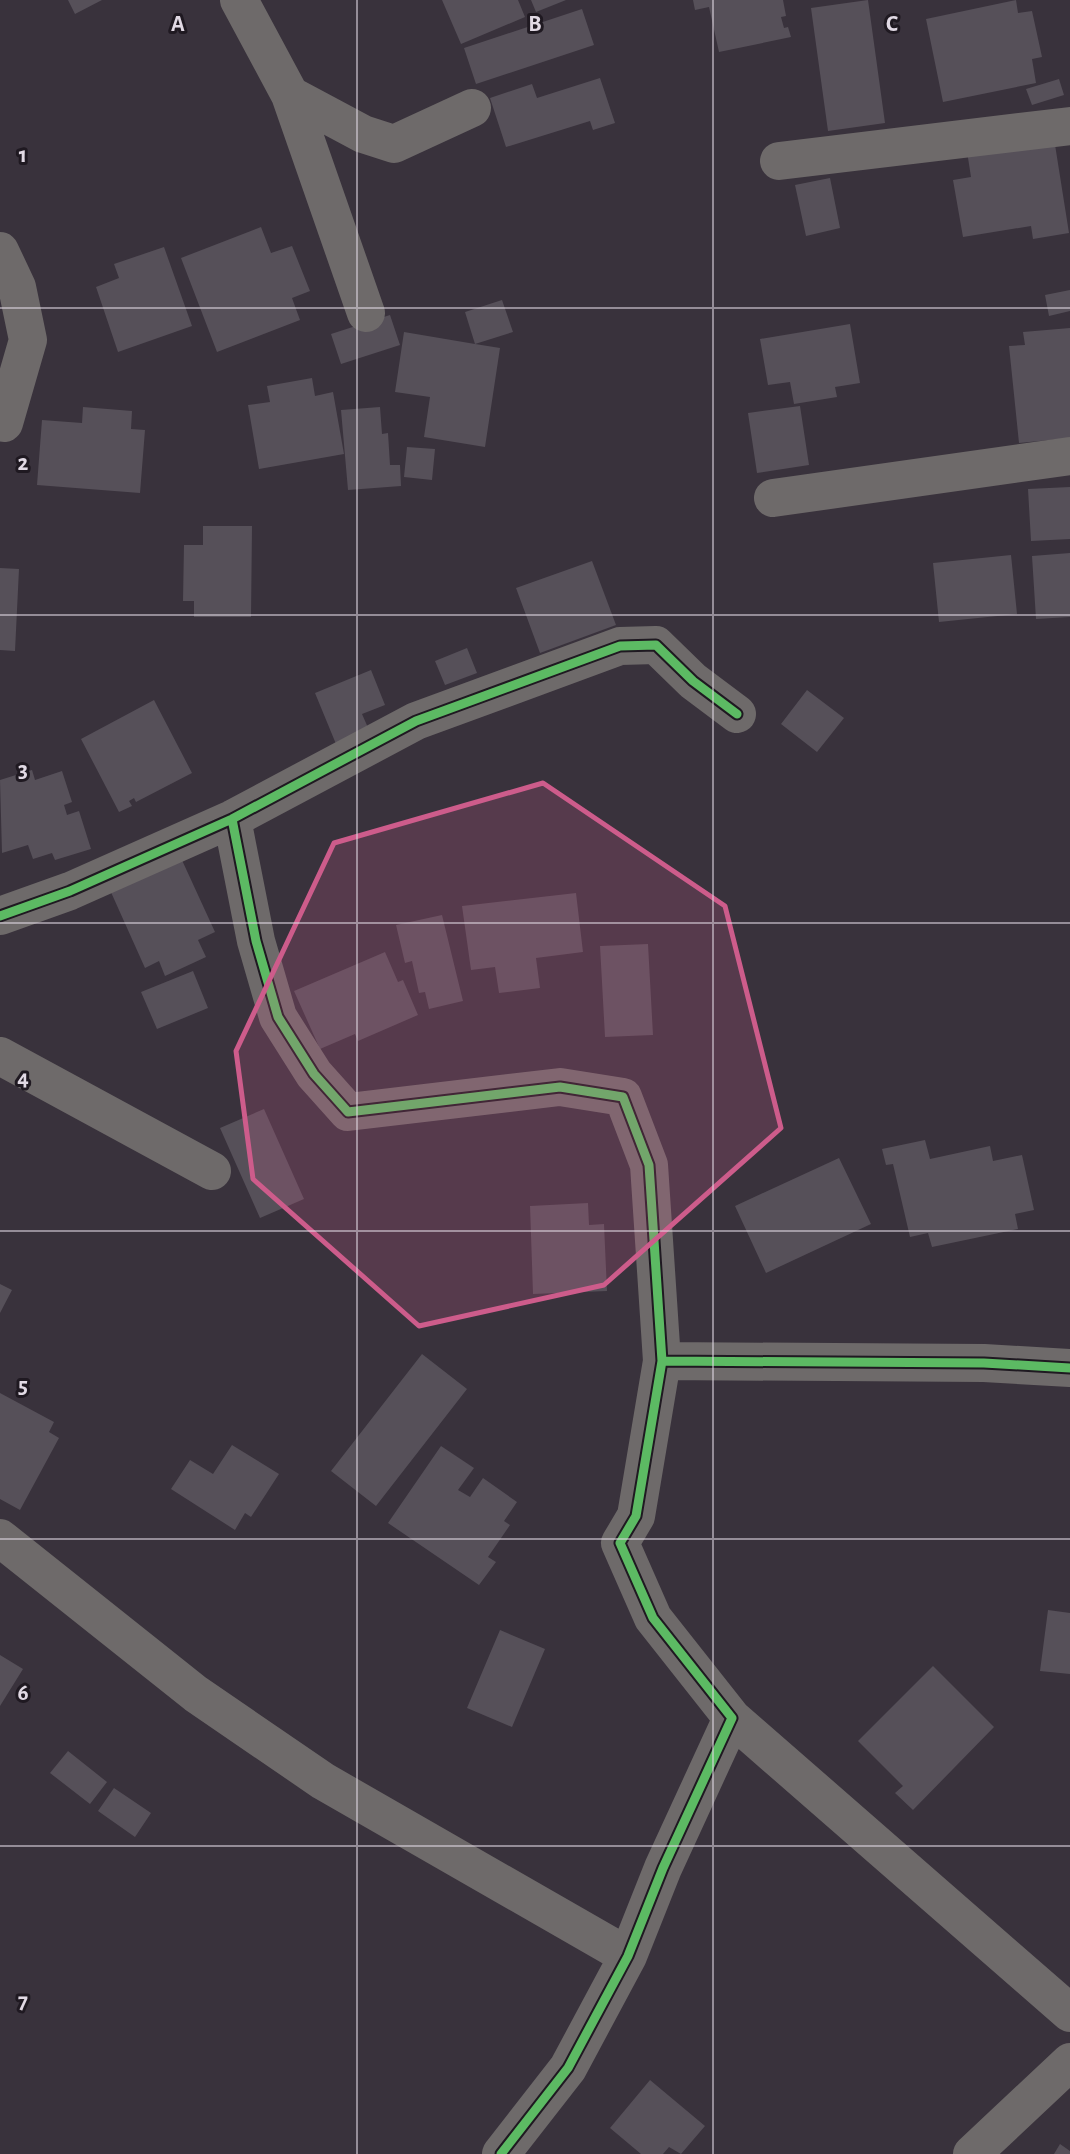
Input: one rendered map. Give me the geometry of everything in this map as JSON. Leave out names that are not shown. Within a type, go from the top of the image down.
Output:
[{"type":"street","points":[[239,0],[290,95],[366,313]]},
{"type":"street","points":[[290,95],[363,134],[394,144],[472,108]]},
{"type":"street","points":[[779,162],[1070,126]]},
{"type":"street","points":[[0,251],[17,287],[28,340],[4,423]]},
{"type":"street","points":[[773,498],[1070,456]]},
{"type":"street","points":[[0,916],[70,891],[232,819],[416,721],[620,646],[656,645],[694,681],[737,714]]},
{"type":"street","points":[[232,819],[256,941],[278,1017],[314,1074],[348,1112],[560,1087],[623,1097],[649,1165],[662,1361],[636,1516],[620,1544],[653,1618],[732,1718],[1070,2013]]},
{"type":"street","points":[[0,1056],[212,1171]]},
{"type":"street","points":[[662,1361],[984,1363],[1070,1368]]},
{"type":"street","points":[[0,1538],[196,1694],[323,1781],[628,1956]]},
{"type":"street","points":[[501,2154],[568,2068],[628,1956],[663,1868],[732,1718]]},
{"type":"street","points":[[972,2154],[1070,2062]]},
{"type":"highlighted area","points":[[543,783],[725,906],[781,1128],[604,1285],[419,1326],[253,1179],[236,1051],[334,843]]},
{"type":"building","points":[[68,0],[102,0],[75,14]]},
{"type":"building","points":[[442,0],[518,0],[525,17],[461,44]]},
{"type":"building","points":[[531,0],[566,0],[536,12]]},
{"type":"building","points":[[693,0],[783,0],[786,16],[781,17],[784,28],[788,27],[791,37],[719,52],[709,7],[695,10]]},
{"type":"building","points":[[868,0],[885,123],[828,131],[811,8]]},
{"type":"building","points":[[1016,0],[1018,13],[1032,11],[1042,57],[1032,59],[1036,83],[943,102],[926,19]]},
{"type":"building","points":[[582,9],[594,45],[476,84],[464,48]]},
{"type":"building","points":[[600,78],[615,123],[593,130],[590,121],[506,147],[490,98],[532,84],[537,98]]},
{"type":"building","points":[[1059,79],[1064,95],[1032,105],[1026,89]]},
{"type":"building","points":[[1053,132],[1069,233],[1033,239],[1031,226],[963,237],[953,180],[971,177],[966,145]]},
{"type":"building","points":[[830,178],[840,228],[806,236],[795,185]]},
{"type":"building","points":[[261,227],[271,253],[292,246],[310,291],[292,298],[300,320],[217,352],[181,258]]},
{"type":"building","points":[[164,247],[192,326],[118,352],[96,287],[119,278],[114,264]]},
{"type":"building","points":[[1070,290],[1070,311],[1049,316],[1045,295]]},
{"type":"building","points":[[502,300],[513,332],[475,344],[465,312]]},
{"type":"building","points":[[390,315],[400,345],[341,364],[331,334]]},
{"type":"building","points":[[850,324],[860,383],[835,387],[837,397],[794,404],[790,382],[768,385],[760,339]]},
{"type":"building","points":[[1070,328],[1070,438],[1019,443],[1009,346],[1025,345],[1023,332]]},
{"type":"building","points":[[404,332],[500,348],[485,447],[424,437],[430,397],[395,392]]},
{"type":"building","points":[[312,378],[315,396],[333,392],[344,454],[259,469],[248,405],[270,402],[267,386]]},
{"type":"building","points":[[800,406],[809,465],[757,473],[748,413]]},
{"type":"building","points":[[83,407],[132,411],[131,429],[145,430],[140,493],[37,485],[42,420],[82,423]]},
{"type":"building","points":[[380,407],[382,434],[388,433],[390,465],[400,465],[401,486],[348,490],[341,410]]},
{"type":"building","points":[[407,447],[435,449],[432,480],[404,477]]},
{"type":"building","points":[[1070,487],[1070,539],[1031,541],[1028,489]]},
{"type":"building","points":[[203,526],[252,526],[251,617],[194,617],[194,601],[183,601],[184,545],[203,545]]},
{"type":"building","points":[[1070,553],[1070,617],[1036,619],[1032,556]]},
{"type":"building","points":[[1011,555],[1017,614],[939,622],[933,563]]},
{"type":"building","points":[[592,561],[616,625],[540,653],[516,588]]},
{"type":"building","points":[[0,568],[19,569],[15,651],[0,650]]},
{"type":"building","points":[[467,648],[477,673],[445,685],[435,661]]},
{"type":"building","points":[[371,670],[385,705],[362,714],[369,730],[336,744],[315,693]]},
{"type":"building","points":[[807,690],[844,718],[817,752],[781,724]]},
{"type":"building","points":[[154,700],[192,773],[136,802],[134,798],[129,801],[132,806],[119,812],[81,739]]},
{"type":"building","points":[[32,770],[35,780],[62,771],[72,802],[64,805],[67,815],[79,811],[91,849],[55,860],[52,853],[33,859],[28,845],[2,853],[0,780]]},
{"type":"building","points":[[181,858],[215,932],[198,940],[206,957],[165,976],[159,961],[145,968],[110,890]]},
{"type":"building","points":[[576,893],[583,952],[536,958],[540,988],[499,993],[495,967],[471,970],[462,906]]},
{"type":"building","points":[[442,915],[463,1001],[429,1009],[425,992],[419,993],[412,961],[405,963],[396,925]]},
{"type":"building","points":[[648,944],[653,1035],[605,1037],[600,946]]},
{"type":"building","points":[[385,952],[398,982],[403,980],[418,1015],[358,1041],[355,1034],[320,1049],[294,991]]},
{"type":"building","points":[[193,971],[208,1008],[157,1029],[141,992]]},
{"type":"building","points":[[264,1109],[304,1199],[260,1218],[220,1128]]},
{"type":"building","points":[[925,1140],[930,1159],[990,1146],[993,1161],[1022,1155],[1034,1210],[1015,1214],[1018,1229],[932,1247],[928,1233],[910,1237],[893,1164],[886,1165],[882,1149]]},
{"type":"building","points":[[839,1158],[871,1224],[766,1273],[735,1206]]},
{"type":"building","points":[[588,1203],[589,1225],[604,1224],[607,1291],[533,1294],[530,1206]]},
{"type":"building","points":[[0,1284],[12,1290],[0,1313]]},
{"type":"building","points":[[422,1354],[467,1389],[376,1506],[331,1471]]},
{"type":"building","points":[[0,1393],[54,1422],[49,1432],[59,1438],[20,1510],[0,1499]]},
{"type":"building","points":[[232,1445],[279,1474],[251,1517],[245,1513],[235,1530],[171,1489],[190,1460],[213,1474]]},
{"type":"building","points":[[441,1446],[474,1468],[458,1490],[470,1497],[483,1478],[517,1502],[504,1521],[510,1525],[488,1557],[496,1562],[479,1585],[388,1523]]},
{"type":"building","points":[[1048,1610],[1070,1613],[1070,1674],[1040,1671]]},
{"type":"building","points":[[500,1630],[545,1649],[512,1727],[467,1708]]},
{"type":"building","points":[[0,1655],[23,1669],[0,1706]]},
{"type":"building","points":[[933,1666],[994,1727],[913,1810],[895,1793],[903,1786],[858,1741]]},
{"type":"building","points":[[68,1751],[107,1782],[90,1804],[50,1773]]},
{"type":"building","points":[[114,1788],[151,1813],[135,1837],[98,1811]]},
{"type":"building","points":[[650,2080],[705,2126],[681,2154],[669,2147],[663,2154],[641,2154],[610,2128]]},
{"type":"building","points":[[1060,2144],[1070,2151],[1070,2154],[1054,2154]]},
{"type":"cycle path","points":[[0,916],[70,891],[232,819],[416,721],[620,646],[656,645],[693,681],[737,714]]},
{"type":"cycle path","points":[[232,819],[256,941],[278,1017],[314,1074],[348,1112],[560,1087],[623,1097],[649,1165],[662,1361]]},
{"type":"cycle path","points":[[501,2154],[568,2068],[628,1956],[663,1868],[732,1718],[653,1618],[620,1543],[636,1516],[662,1361],[984,1363],[1070,1368]]}]
